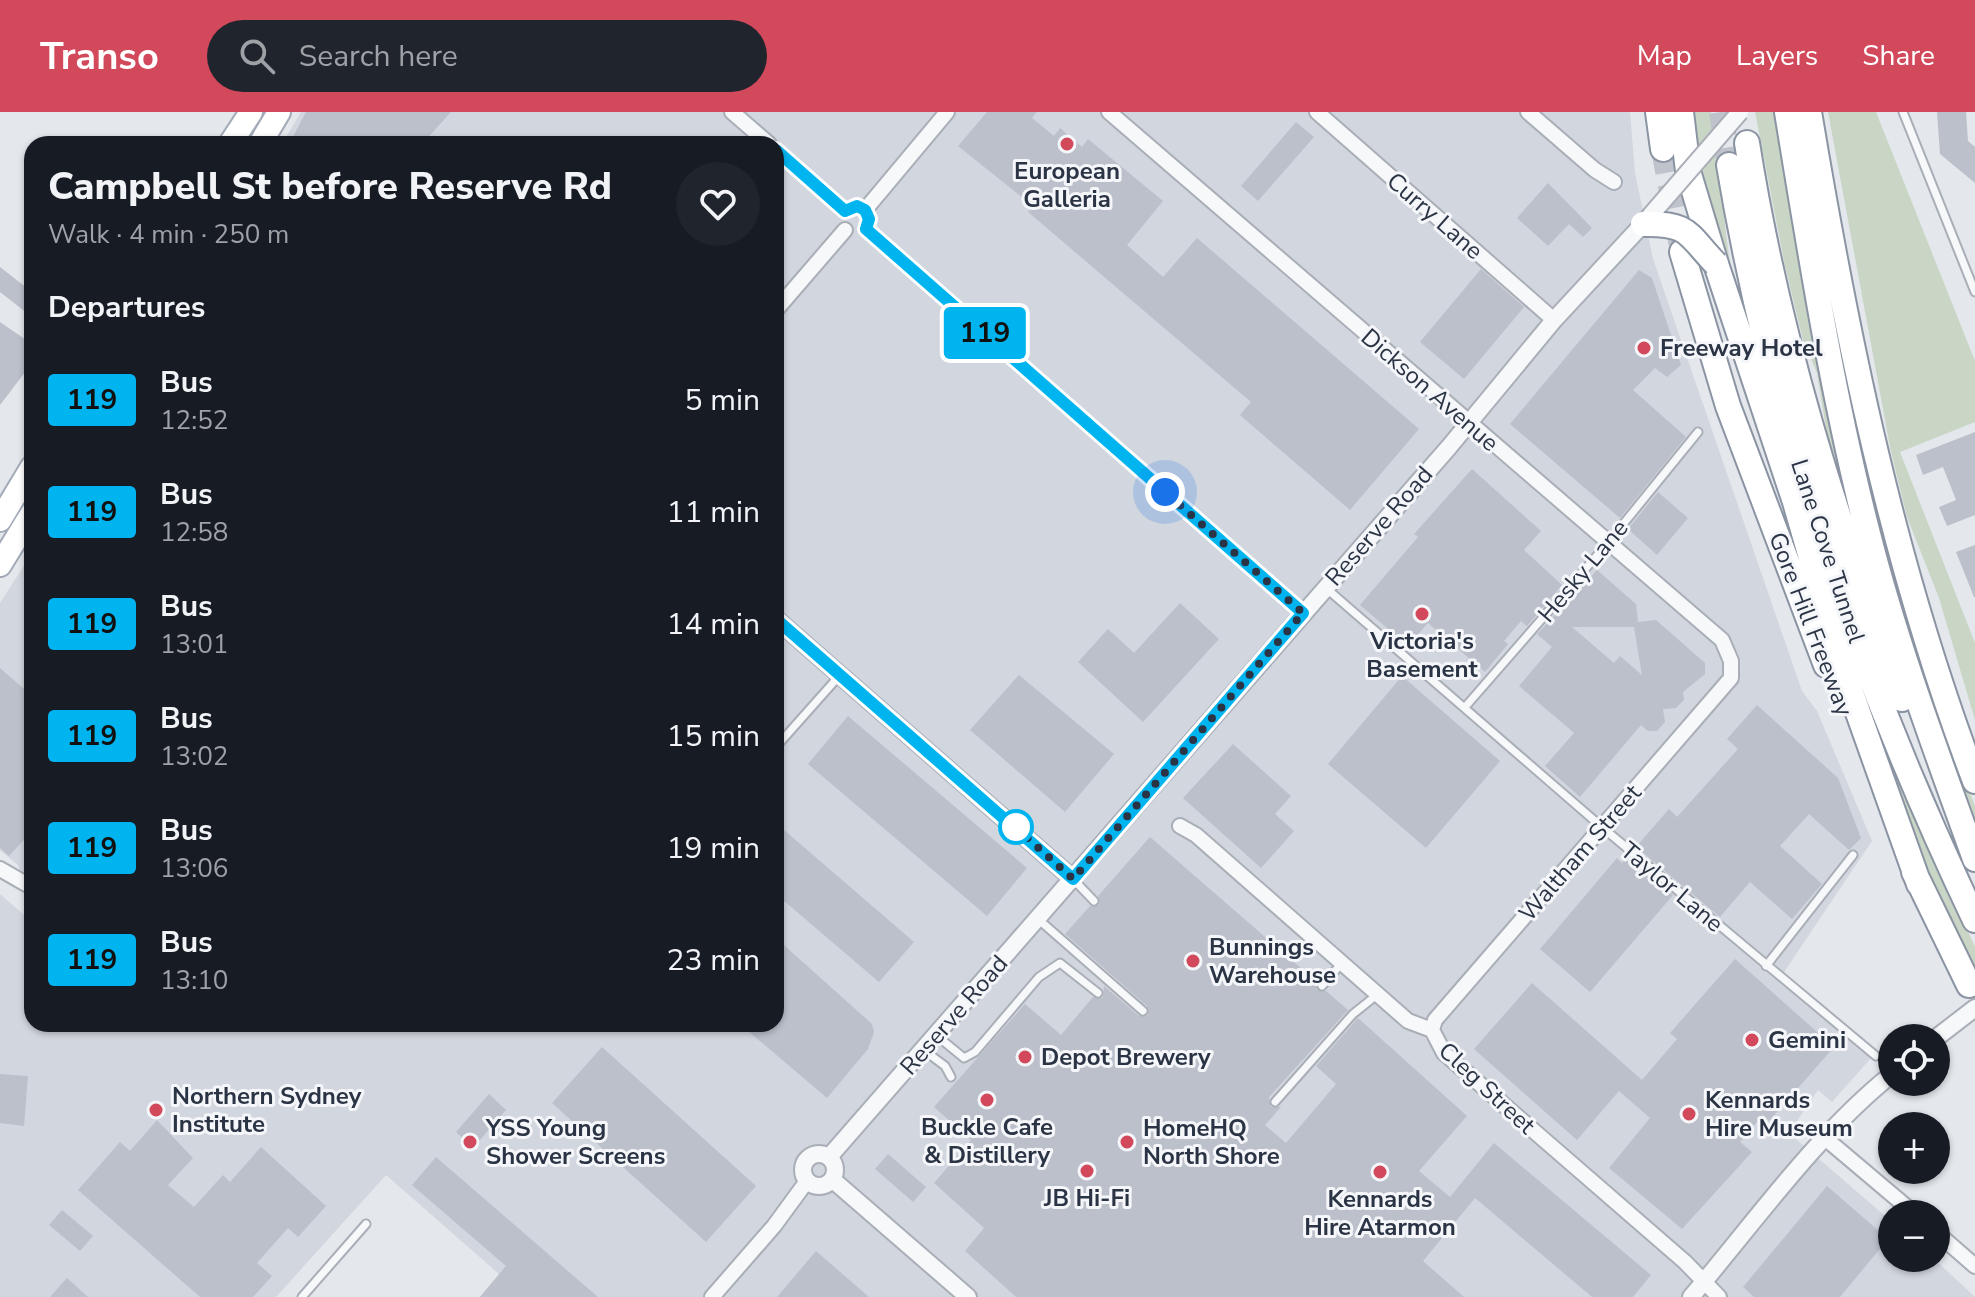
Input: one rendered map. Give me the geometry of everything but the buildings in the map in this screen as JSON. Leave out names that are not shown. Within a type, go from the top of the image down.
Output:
[{"type":"highway","points":[[1658,112],[1663,149]]},
{"type":"highway","points":[[1681,112],[1688,171],[1716,264],[1795,502],[1845,676],[1919,884]]},
{"type":"highway","points":[[1787,112],[1808,243],[1867,530],[1905,658],[1975,859]]},
{"type":"highway","points":[[1809,112],[1868,425],[1918,615],[1975,781]]},
{"type":"highway","name":"Lane Cove Tunnel","points":[[1747,143],[1773,277],[1825,479],[1916,736],[1975,866]]},
{"type":"highway","name":"Lane Cove Tunnel","points":[[1729,165],[1778,390],[1835,579],[1894,742],[1975,920]]},
{"type":"highway","points":[[1643,224],[1669,224],[1688,230],[1716,264]]},
{"type":"highway","name":"Gore Hill Freeway","points":[[1682,252],[1728,406],[1835,689],[1919,884],[1972,996]]},
{"type":"main road","points":[[235,136],[251,112]]},
{"type":"main road","points":[[265,136],[279,112]]},
{"type":"main road","points":[[0,520],[24,480]]},
{"type":"main road","points":[[0,565],[24,526]]},
{"type":"street","points":[[732,112],[760,136]]},
{"type":"street","points":[[865,210],[947,112]]},
{"type":"street","name":"Dickson Avenue","points":[[1109,112],[1722,640],[1731,661],[1731,678]]},
{"type":"street","name":"Curry Lane","points":[[1317,112],[1554,320]]},
{"type":"street","points":[[1528,112],[1595,170],[1614,182]]},
{"type":"street","name":"Reserve Road","points":[[829,1157],[1469,423],[1554,320],[1740,112]]},
{"type":"street","points":[[784,157],[845,211]]},
{"type":"street","points":[[857,206],[865,210],[869,219],[866,229],[858,234],[845,230],[841,220],[845,211],[857,206]]},
{"type":"street","points":[[866,229],[1303,613]]},
{"type":"street","points":[[784,301],[845,230]]},
{"type":"street","points":[[784,626],[1073,879]]},
{"type":"street","name":"Waltham Street","points":[[1432,1030],[1435,1020],[1731,678]]},
{"type":"street","name":"Cleg Street","points":[[1180,826],[1196,835],[1408,1021],[1432,1030],[1444,1053],[1719,1297]]},
{"type":"street","points":[[0,869],[24,883]]},
{"type":"street","points":[[1949,1024],[1972,996]]},
{"type":"street","points":[[1691,1297],[1825,1138],[1878,1087]]},
{"type":"street","points":[[1825,1138],[1898,1200]]},
{"type":"street","points":[[819,1153],[829,1157],[835,1165],[833,1180],[817,1186],[807,1181],[803,1171],[805,1161],[819,1153]]},
{"type":"street","points":[[833,1180],[968,1297]]},
{"type":"street","points":[[712,1297],[774,1226],[807,1181]]},
{"type":"street","points":[[1950,1244],[1975,1266]]},
{"type":"lane","points":[[1903,112],[1975,292]]},
{"type":"lane","name":"Hesky Lane","points":[[1466,706],[1607,544],[1698,432]]},
{"type":"lane","name":"Taylor Lane","points":[[1325,587],[1466,706],[1603,828],[1876,1056]]},
{"type":"lane","points":[[784,738],[840,675]]},
{"type":"lane","points":[[1766,966],[1853,855]]},
{"type":"lane","points":[[1073,879],[1094,901]]},
{"type":"lane","points":[[1038,919],[1143,1011]]},
{"type":"lane","points":[[936,1035],[964,1058],[975,1052],[1039,977],[1060,963],[1098,993]]},
{"type":"lane","points":[[1322,986],[1342,963]]},
{"type":"lane","points":[[1275,1102],[1353,1014],[1378,994]]},
{"type":"lane","points":[[923,1049],[945,1066],[951,1077]]},
{"type":"lane","points":[[302,1297],[366,1224]]},
{"type":"shaded area","points":[[301,112],[1630,112],[1635,173],[1653,259],[1802,691],[1817,711],[1872,841],[1782,975],[1871,1058],[1832,1102],[1818,1090],[1789,1133],[1878,1210],[1878,1272],[1948,1272],[1975,1297],[480,1297],[499,1274],[386,1175],[276,1297],[0,1297],[0,894],[24,915],[24,1032],[784,1032],[784,136],[287,136]]},
{"type":"shaded area","points":[[24,566],[24,886],[18,865],[0,850],[0,603]]},
{"type":"green space","points":[[1692,112],[1711,112],[1732,281],[1750,321],[1789,468],[1708,218]]},
{"type":"green space","points":[[1755,112],[1777,112],[1856,540],[1828,441],[1817,373],[1803,340],[1785,266]]},
{"type":"green space","points":[[1828,112],[1876,112],[1975,361],[1975,422],[1900,452],[1975,643],[1975,720],[1939,598],[1907,517],[1891,452]]},
{"type":"green space","points":[[1865,448],[1945,729],[1975,806],[1975,823],[1895,599],[1860,449]]},
{"type":"green space","points":[[1814,546],[1892,763],[1975,947],[1975,974],[1907,817]]},
{"type":"tunnel","points":[[1721,112],[1729,165]]},
{"type":"tunnel","points":[[1663,149],[1681,246]]},
{"type":"bus line","name":"119","points":[[784,157],[845,211],[852,206],[865,210],[869,219],[866,229],[1303,613],[1073,879],[784,626]]},
{"type":"place","name":"European Galleria","points":[[1067,144]]},
{"type":"place","name":"Freeway Hotel","points":[[1644,348]]},
{"type":"place","name":"Victoria's Basement","points":[[1422,614]]},
{"type":"place","name":"Bunnings Warehouse","points":[[1193,961]]},
{"type":"place","name":"Gemini","points":[[1752,1040]]},
{"type":"place","name":"Depot Brewery","points":[[1025,1057]]},
{"type":"place","name":"Buckle Cafe & Distillery","points":[[987,1100]]},
{"type":"place","name":"Northern Sydney Institute","points":[[156,1110]]},
{"type":"place","name":"Kennards Hire Museum","points":[[1689,1114]]},
{"type":"place","name":"YSS Young Shower Screens","points":[[470,1142]]},
{"type":"place","name":"HomeHQ North Shore","points":[[1127,1142]]},
{"type":"place","name":"JB Hi-Fi","points":[[1087,1171]]},
{"type":"place","name":"Kennards Hire Atarmon","points":[[1380,1172]]},
{"type":"route","points":[[1016,827],[1011,823],[1073,879],[1303,613],[1165,492]]}]
